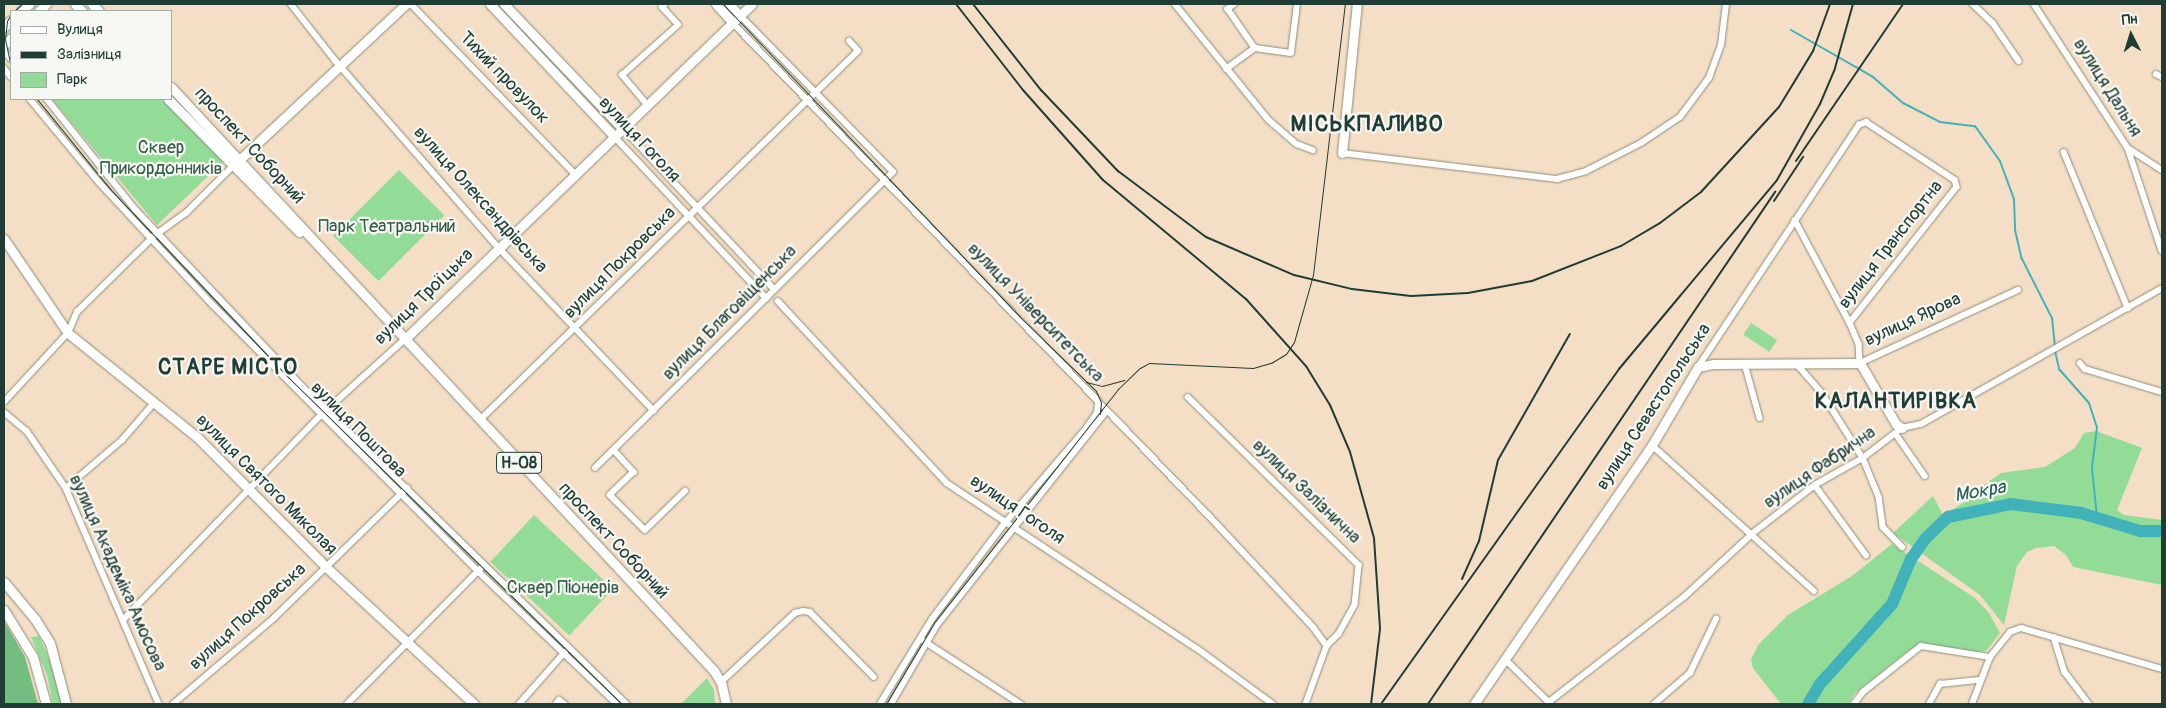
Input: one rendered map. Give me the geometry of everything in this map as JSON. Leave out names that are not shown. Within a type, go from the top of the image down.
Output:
[{"type":"street","name":"вулиця Олександрівська","points":[[291,4],[340,66],[498,247],[577,327],[654,411]]},
{"type":"street","points":[[4,402],[68,333],[77,312],[151,240],[186,213],[237,162],[406,4]]},
{"type":"street","name":"Тихий провулок","points":[[411,4],[574,173]]},
{"type":"street","name":"вулиця Гоголя","points":[[490,4],[766,298]]},
{"type":"street","name":"вулиця Гоголя","points":[[504,4],[774,289]]},
{"type":"street","points":[[647,105],[622,75],[678,25],[662,7],[665,4]]},
{"type":"street","name":"вулиця Університетська","points":[[716,4],[1106,412],[1214,521],[1314,628],[1328,646]]},
{"type":"street","points":[[729,4],[815,92]]},
{"type":"street","name":"вулиця Троїцька","points":[[124,619],[327,410],[405,339],[621,127],[647,105],[752,4]]},
{"type":"street","points":[[1175,4],[1226,69],[1285,136],[1313,150]]},
{"type":"street","points":[[1235,4],[1228,8],[1255,48]]},
{"type":"street","points":[[1226,69],[1255,48],[1291,53],[1297,4]]},
{"type":"street","points":[[1357,4],[1342,152],[1557,179],[1586,171],[1641,143],[1680,116],[1709,78],[1721,45],[1726,4]]},
{"type":"street","points":[[1973,4],[1993,23],[2020,61]]},
{"type":"street","name":"вулиця Дальня","points":[[2034,4],[2128,148],[2162,251]]},
{"type":"street","name":"вулиця Покровська","points":[[480,420],[577,327],[687,216],[858,52],[849,41]]},
{"type":"street","points":[[2156,74],[2162,76]]},
{"type":"street","name":"проспект Соборний","points":[[172,88],[237,162],[405,339],[721,682],[726,704]]},
{"type":"street","name":"вулиця Благовіщенська","points":[[595,468],[893,172],[815,92]]},
{"type":"street","name":"вулиця Поштова","points":[[31,100],[151,240],[478,571],[616,704]]},
{"type":"street","name":"вулиця Поштова","points":[[47,100],[110,180],[327,410],[408,488],[568,649],[627,704]]},
{"type":"street","name":"проспект Соборний","points":[[169,100],[237,162]]},
{"type":"street","name":"вулиця Транспортна","points":[[1850,323],[1957,187],[1955,180],[1866,122],[1859,125]]},
{"type":"street","name":"вулиця Севастопольська","points":[[1474,704],[1506,660],[1652,444],[1698,367],[1859,125]]},
{"type":"street","points":[[2128,148],[2162,170]]},
{"type":"street","points":[[2064,152],[2128,308]]},
{"type":"street","points":[[1795,220],[1850,323],[1858,344],[1860,363],[1925,476]]},
{"type":"street","name":"вулиця Святого Миколая","points":[[4,239],[68,333],[198,438],[251,488],[325,566],[474,704]]},
{"type":"street","name":"вулиця Фабрична","points":[[1550,703],[1684,596],[1753,533],[1815,486],[1863,458],[1899,431],[1921,424],[2162,288]]},
{"type":"street","name":"вулиця Ярова","points":[[1698,367],[1714,364],[1860,363],[2018,290]]},
{"type":"street","name":"вулиця Гоголя","points":[[778,301],[947,483],[1013,529],[1198,649],[1273,704]]},
{"type":"street","points":[[1796,362],[1822,393],[1863,458],[1879,497],[1883,527],[1902,547]]},
{"type":"street","points":[[2080,363],[2085,369],[2162,392]]},
{"type":"street","points":[[1745,364],[1760,418]]},
{"type":"street","name":"вулиця Залізнична","points":[[1188,397],[1359,565],[1355,605],[1339,634],[1328,646],[1306,704]]},
{"type":"street","points":[[66,488],[122,440],[154,403]]},
{"type":"street","points":[[880,704],[919,638],[1004,523],[1084,430],[1097,412],[1098,403]]},
{"type":"street","name":"вулиця Академіка Амосова","points":[[4,412],[27,431],[66,488],[91,551],[124,619],[159,704]]},
{"type":"street","points":[[891,704],[927,643],[1013,529],[1106,412]]},
{"type":"street","points":[[1652,444],[1753,533],[1814,591]]},
{"type":"street","points":[[614,450],[634,472],[610,495],[645,530],[685,492]]},
{"type":"street","points":[[1815,486],[1866,555]]},
{"type":"street","name":"вулиця Покровська","points":[[173,704],[274,618],[325,566],[408,488]]},
{"type":"street","points":[[347,704],[406,642],[484,565]]},
{"type":"street","points":[[4,582],[35,619],[50,643],[66,704]]},
{"type":"street","points":[[4,610],[33,657],[46,704]]},
{"type":"street","points":[[721,682],[795,613],[802,611],[810,612],[874,677]]},
{"type":"street","points":[[1654,704],[1690,673],[1716,619]]},
{"type":"street","points":[[1972,704],[1979,680],[1990,657],[2010,632],[2022,628],[2162,669]]},
{"type":"street","points":[[2054,637],[2065,672],[2089,704]]},
{"type":"street","points":[[919,638],[1020,704]]},
{"type":"street","points":[[1854,704],[1863,692],[1921,646],[1990,657]]},
{"type":"street","points":[[519,704],[568,649]]},
{"type":"street","points":[[1506,660],[1550,703]]},
{"type":"street","points":[[1929,704],[1940,684],[1979,680]]},
{"type":"street","points":[[556,704],[559,700],[565,704]]},
{"type":"green space","name":"Сквер Прикордонників","points":[[53,100],[162,100],[224,161],[157,225]]},
{"type":"green space","name":"Парк Театральний","points":[[399,170],[444,215],[378,281],[333,236]]},
{"type":"green space","points":[[1751,323],[1777,340],[1769,352],[1743,335]]},
{"type":"green space","points":[[2096,431],[2142,448],[2117,510],[2124,515],[2162,520],[2162,585],[2073,567],[2066,555],[2054,546],[2036,548],[2027,552],[2017,566],[2004,625],[1980,595],[1893,533],[1933,496],[1943,515],[1970,499],[1981,487],[2001,473],[2045,467],[2075,448],[2084,433]]},
{"type":"green space","name":"Сквер Піонерів","points":[[534,515],[613,589],[569,635],[490,562]]},
{"type":"green space","points":[[1892,544],[1975,598],[1989,613],[2000,633],[1987,650],[1970,654],[1927,645],[1909,650],[1855,693],[1848,704],[1781,704],[1753,668],[1751,660],[1758,645],[1788,615],[1852,576]]},
{"type":"green space","points":[[4,621],[25,657],[38,704],[4,704]]},
{"type":"green space","points":[[39,636],[52,665],[62,704],[53,704],[47,675],[31,637]]},
{"type":"green space","points":[[707,678],[714,690],[715,704],[681,704]]},
{"type":"waterway","points":[[1791,30],[1873,77],[1903,103],[1940,122],[1975,126],[2000,161],[2014,199],[2015,230],[2021,257],[2052,318],[2055,346]]},
{"type":"waterway","points":[[2055,351],[2059,369],[2089,403],[2097,427],[2092,468],[2097,517]]},
{"type":"waterway","name":"Мокра","points":[[1808,704],[1820,684],[1892,604],[1911,559],[1925,539],[1948,517],[2011,504],[2081,513],[2140,531],[2162,531]]},
{"type":"tram line","points":[[15,10],[22,4]]},
{"type":"tram line","points":[[723,4],[1020,317],[1096,391],[1101,402],[1100,414]]},
{"type":"tram line","points":[[886,704],[934,623],[1118,389],[1140,368],[1149,363],[1253,368],[1271,363],[1286,354],[1294,342],[1313,275],[1345,4]]},
{"type":"tram line","points":[[10,16],[7,21],[5,39],[10,63]]},
{"type":"tram line","points":[[38,100],[111,190],[289,378],[622,704]]},
{"type":"tram line","points":[[1086,382],[1102,386],[1124,380]]},
{"type":"railway","points":[[956,4],[1023,90],[1103,180],[1246,299],[1306,366],[1330,405],[1350,452],[1374,538],[1380,629],[1371,704]]},
{"type":"railway","points":[[973,4],[1041,90],[1118,171],[1206,237],[1294,275],[1352,289],[1411,296],[1468,293],[1532,281],[1621,246],[1660,223],[1701,192],[1779,107],[1813,51],[1830,4]]},
{"type":"railway","points":[[1381,704],[1619,369],[1777,180],[1820,104],[1835,68],[1853,4]]},
{"type":"railway","points":[[1796,161],[1903,4]]},
{"type":"railway","points":[[1774,201],[1803,157]]},
{"type":"railway","points":[[1428,704],[1775,192]]},
{"type":"railway","points":[[1462,579],[1479,541],[1498,460],[1570,334]]},
{"type":"district","name":"МІСЬКПАЛИВО","points":[[1367,125]]},
{"type":"district","name":"СТАРЕ МІСТО","points":[[228,368]]},
{"type":"district","name":"КАЛАНТИРІВКА","points":[[1896,402]]}]
